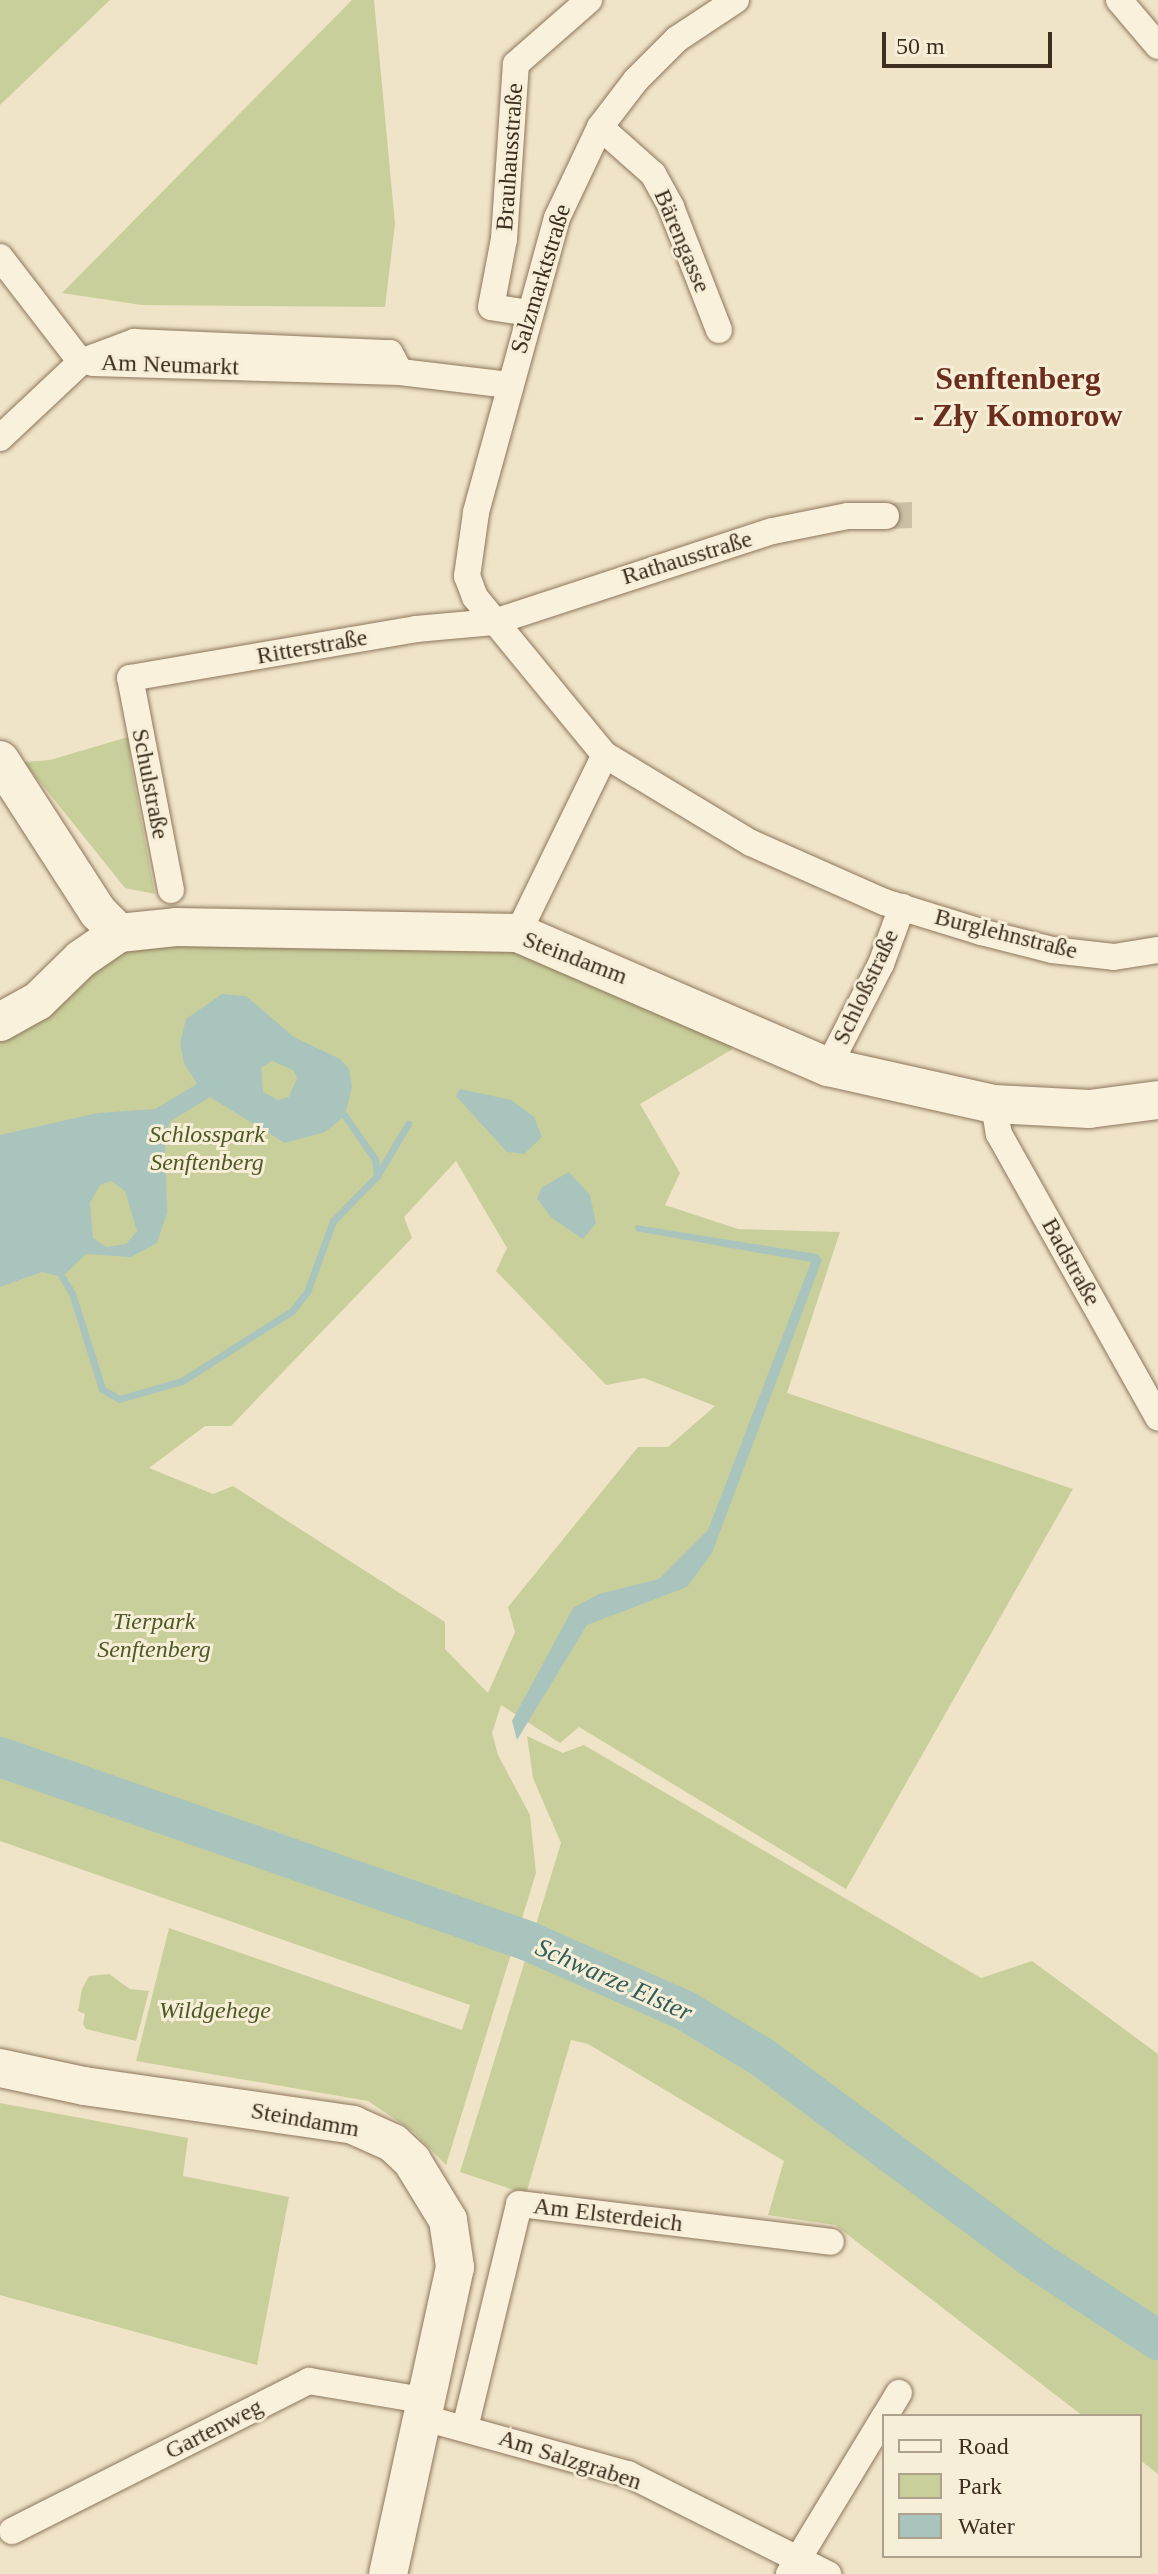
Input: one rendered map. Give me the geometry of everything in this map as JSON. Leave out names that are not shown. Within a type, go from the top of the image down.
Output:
[{"type":"street","name":"Brauhausstraße","points":[[529,313],[491,307],[504,239],[516,64],[589,0]]},
{"type":"street","name":"Salzmarktstraße","points":[[509,385],[557,218],[600,127],[636,80],[677,39],[736,0]]},
{"type":"street","points":[[1119,0],[1158,46]]},
{"type":"street","name":"Bärengasse","points":[[600,127],[653,174],[671,207],[719,330]]},
{"type":"street","points":[[0,257],[81,362],[0,438]]},
{"type":"street","name":"Am Neumarkt","points":[[81,362],[134,342],[390,353],[400,372],[509,385]]},
{"type":"street","points":[[509,385],[468,551],[467,576],[494,622],[605,755],[751,843],[902,907]]},
{"type":"street","name":"Rathausstraße","points":[[494,622],[665,563],[773,531],[848,511],[886,516]]},
{"type":"street","name":"Ritterstraße","points":[[130,678],[416,629],[494,622]]},
{"type":"street","name":"Schulstraße","points":[[130,678],[171,890]]},
{"type":"street","points":[[518,933],[605,755]]},
{"type":"street","points":[[0,760],[98,912],[119,933]]},
{"type":"street","name":"Burglehnstraße","points":[[902,907],[1052,950],[1114,957],[1158,950]]},
{"type":"street","name":"Schloßstraße","points":[[828,1067],[881,964],[902,907]]},
{"type":"street","name":"Steindamm","points":[[0,1022],[38,1001],[81,959],[119,933],[176,927],[518,933],[828,1067],[994,1104],[1089,1109],[1158,1100]]},
{"type":"street","name":"Badstraße","points":[[994,1104],[999,1134],[1158,1417]]},
{"type":"street","name":"Steindamm","points":[[0,2068],[84,2086],[353,2125],[393,2143],[436,2193],[453,2243],[455,2267],[388,2574]]},
{"type":"street","name":"Am Elsterdeich","points":[[465,2428],[519,2204],[831,2242]]},
{"type":"street","name":"Gartenweg","points":[[12,2531],[309,2381],[426,2410]]},
{"type":"street","points":[[885,2414],[899,2393]]},
{"type":"street","name":"Am Salzgraben","points":[[426,2410],[465,2428],[628,2474],[794,2565],[828,2574]]},
{"type":"street","points":[[794,2565],[882,2419]]},
{"type":"green space","points":[[0,0],[110,0],[0,105]]},
{"type":"green space","points":[[352,0],[374,0],[395,224],[385,307],[142,305],[62,293]]},
{"type":"green space","points":[[128,737],[155,894],[125,888],[24,762],[50,760]]},
{"type":"green space","points":[[139,942],[497,945],[735,1037],[731,1050],[640,1104],[680,1173],[665,1205],[738,1229],[840,1232],[787,1393],[1073,1489],[846,1889],[579,1727],[560,1743],[501,1705],[492,1733],[498,1755],[530,1815],[536,1873],[446,2165],[414,2132],[368,2101],[136,2061],[169,1928],[462,2030],[470,2005],[0,1841],[0,1034],[83,971]],"holes":[[[456,1161],[507,1248],[496,1271],[606,1385],[644,1378],[715,1406],[668,1447],[638,1447],[508,1607],[515,1632],[488,1693],[445,1649],[445,1622],[233,1486],[213,1494],[149,1468],[205,1426],[231,1426],[412,1238],[404,1217]]]},
{"type":"green space","points":[[527,1736],[563,1753],[584,1745],[981,1978],[1032,1961],[1158,2054],[1158,2474],[1142,2462],[1142,2414],[1080,2414],[835,2225],[768,2215],[784,2161],[588,2044],[571,2040],[526,2194],[460,2172],[561,1843],[533,1778]]},
{"type":"green space","points":[[109,1974],[130,1989],[149,1991],[136,2041],[86,2029],[83,2024],[85,2014],[78,2011],[82,1989],[89,1976]]},
{"type":"green space","points":[[0,2103],[188,2138],[183,2176],[289,2197],[257,2365],[0,2295]]},
{"type":"water","points":[[222,994],[246,996],[294,1037],[340,1059],[349,1069],[352,1086],[345,1116],[325,1132],[285,1143],[210,1097],[171,1121],[165,1132],[167,1213],[157,1243],[131,1257],[86,1254],[62,1277],[42,1272],[0,1287],[0,1135],[98,1113],[155,1109],[197,1084],[184,1063],[180,1043],[186,1019]],"holes":[[[272,1061],[293,1070],[297,1078],[289,1097],[278,1100],[263,1092],[261,1068]],[[111,1181],[125,1191],[137,1231],[126,1244],[106,1247],[93,1238],[90,1203],[100,1185]]]},
{"type":"water","points":[[460,1089],[511,1100],[534,1117],[542,1137],[524,1154],[507,1152],[456,1096]]},
{"type":"water","points":[[569,1172],[590,1195],[596,1223],[583,1239],[552,1218],[537,1199],[542,1187]]},
{"type":"water","points":[[635,1225],[817,1254],[822,1260],[712,1553],[687,1587],[587,1625],[517,1740],[512,1721],[573,1608],[599,1594],[659,1579],[708,1530],[811,1262],[636,1231]]},
{"type":"waterway","points":[[345,1116],[375,1159],[377,1176]]},
{"type":"waterway","points":[[62,1277],[72,1293],[102,1389],[119,1399],[182,1381],[292,1311],[307,1292],[333,1221],[377,1176],[408,1124]]},
{"type":"waterway","name":"Schwarze Elster","points":[[0,1757],[528,1941],[686,2011],[762,2057],[1031,2257],[1158,2340]]},
{"type":"tunnel","points":[[886,516],[919,515]]},
{"type":"district","name":"Senftenberg - Zły Komorow","points":[[1018,398]]},
{"type":"park label","name":"Schlosspark Senftenberg","points":[[207,1149]]},
{"type":"park label","name":"Tierpark Senftenberg","points":[[154,1636]]},
{"type":"park label","name":"Wildgehege","points":[[215,2011]]}]
